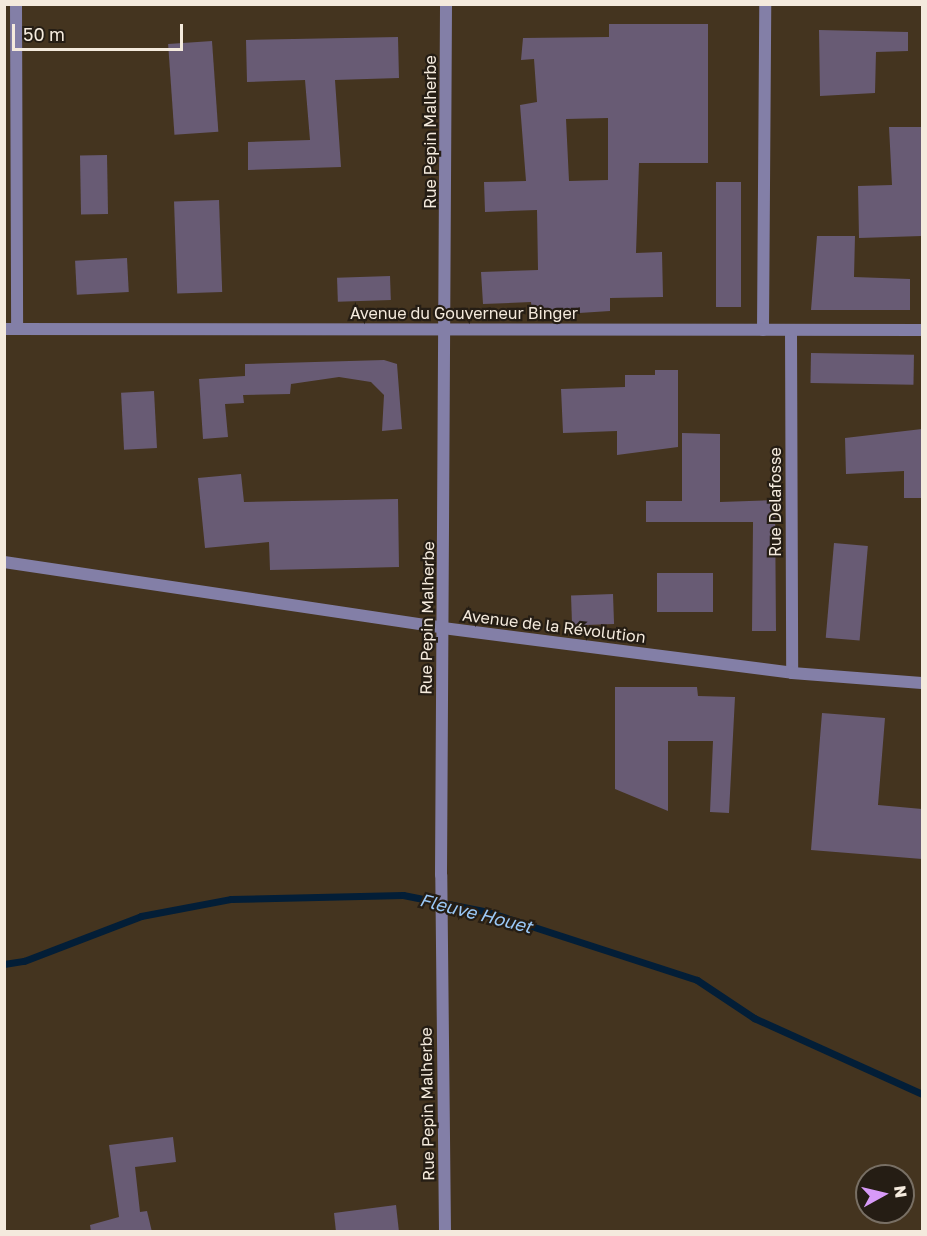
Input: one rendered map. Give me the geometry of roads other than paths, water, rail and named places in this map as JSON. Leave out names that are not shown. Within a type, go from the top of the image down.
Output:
[{"type":"street","points":[[11,329],[16,4]]},
{"type":"street","name":"Rue Pepin Malherbe","points":[[445,1232],[441,875],[446,330],[446,4]]},
{"type":"street","points":[[763,330],[765,4]]},
{"type":"street","name":"Avenue du Gouverneur Binger","points":[[11,329],[922,330]]},
{"type":"street","name":"Rue Delafosse","points":[[791,330],[792,673]]},
{"type":"street","name":"Avenue de la Révolution","points":[[4,562],[443,628],[792,673],[922,683]]},
{"type":"waterway","name":"Fleuve Houet","points":[[4,964],[24,961],[141,916],[231,899],[403,895],[488,912],[697,980],[754,1018],[922,1094]]}]
